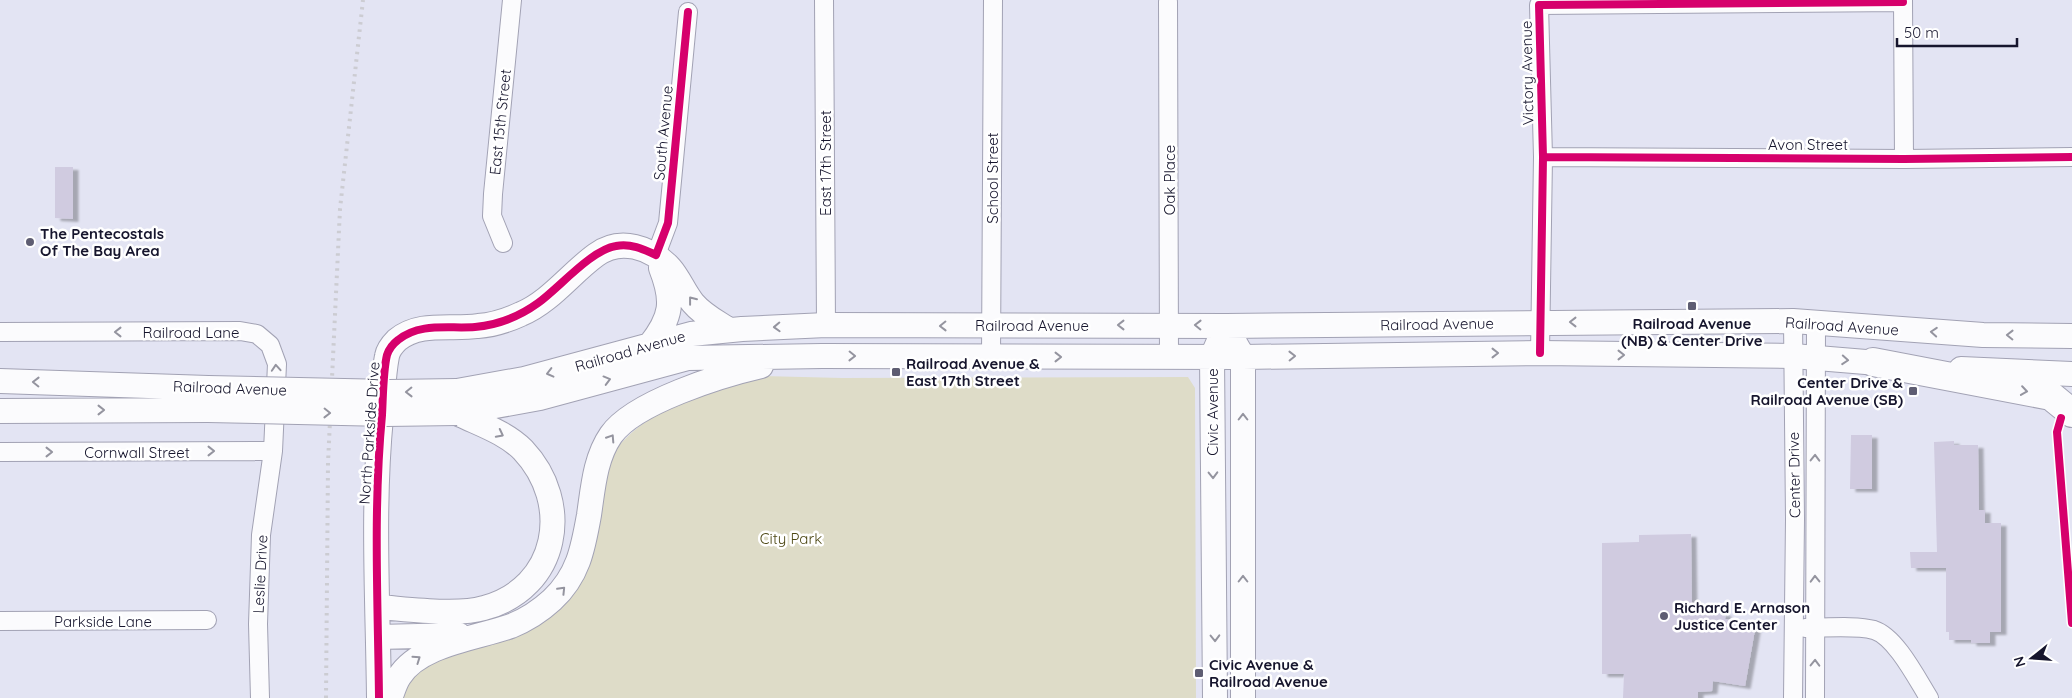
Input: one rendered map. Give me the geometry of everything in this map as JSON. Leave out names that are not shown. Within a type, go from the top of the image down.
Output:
[{"type":"highway","points":[[1874,362],[2051,396],[2072,413]]},
{"type":"main road","name":"North Parkside Drive","points":[[379,698],[378,448],[387,355],[392,346],[407,334],[421,328],[476,327],[508,319],[526,312],[543,300],[597,253],[615,246],[640,247],[656,255]]},
{"type":"main road","points":[[656,255],[670,268],[692,302],[701,311],[730,330]]},
{"type":"main road","points":[[650,345],[661,331],[668,314],[670,302],[669,288],[656,255]]},
{"type":"main road","name":"Railroad Avenue","points":[[457,402],[524,380],[692,334],[826,325],[1170,324],[1226,326],[1541,322],[1804,322],[1983,335],[2072,336]]},
{"type":"main road","name":"Civic Avenue","points":[[1215,698],[1212,357],[1226,326]]},
{"type":"main road","name":"Civic Avenue","points":[[1226,326],[1243,357],[1243,698]]},
{"type":"main road","name":"Railroad Avenue","points":[[0,411],[208,399],[389,392],[457,402],[540,398],[688,358],[1243,357],[1540,353],[1804,357],[1976,370],[2072,374]]},
{"type":"main road","points":[[390,698],[399,677],[412,663],[425,654],[479,634],[525,620],[552,600],[568,583],[579,562],[601,455],[611,434],[629,419],[656,403],[716,378],[770,364],[812,357]]},
{"type":"main road","name":"Railroad Avenue","points":[[0,381],[208,399]]},
{"type":"main road","points":[[378,608],[466,612],[485,608],[506,599],[528,584],[546,557],[552,540],[551,500],[537,468],[521,448],[457,402]]},
{"type":"main road","points":[[378,637],[479,634]]},
{"type":"street","name":"East 15th Street","points":[[503,242],[492,216],[492,194],[512,0]]},
{"type":"street","name":"East 17th Street","points":[[824,0],[826,325]]},
{"type":"street","name":"School Street","points":[[992,357],[993,0]]},
{"type":"street","name":"Victory Avenue","points":[[1540,353],[1543,156],[1539,5],[1903,1]]},
{"type":"street","points":[[1903,1],[1904,159]]},
{"type":"street","name":"Oak Place","points":[[1168,2],[1169,357]]},
{"type":"street","name":"South Avenue","points":[[656,255],[668,223],[688,12]]},
{"type":"street","name":"Avon Street","points":[[1543,156],[1904,159],[2072,157]]},
{"type":"street","name":"Center Drive","points":[[1793,698],[1804,322]]},
{"type":"street","name":"Railroad Lane","points":[[0,332],[240,331],[257,334],[270,345],[278,364],[273,451]]},
{"type":"street","name":"Center Drive","points":[[1804,357],[1814,507],[1815,698]]},
{"type":"street","name":"Cornwall Street","points":[[0,452],[273,451]]},
{"type":"street","name":"Leslie Drive","points":[[260,698],[258,624],[261,535],[273,451]]},
{"type":"street","name":"Parkside Lane","points":[[0,621],[207,620]]},
{"type":"street","points":[[1795,628],[1875,630],[1888,638],[1929,698]]},
{"type":"green space","name":"City Park","points":[[760,376],[842,378],[1188,377],[1195,388],[1196,698],[400,698],[414,675],[425,666],[546,613],[617,448],[631,433],[647,421],[683,402],[702,394]]},
{"type":"building","points":[[55,167],[73,167],[73,219],[55,218]]},
{"type":"building","points":[[1851,435],[1872,435],[1872,489],[1850,489]]},
{"type":"building","points":[[1954,441],[1954,445],[1978,445],[1979,510],[1985,510],[1985,523],[2001,523],[2001,632],[1990,632],[1990,643],[1971,643],[1971,640],[1949,640],[1949,632],[1946,632],[1946,568],[1911,568],[1910,552],[1937,552],[1934,442]]},
{"type":"building","name":"Richard E. Arnason Justice Center","points":[[1691,534],[1692,613],[1726,613],[1725,619],[1756,624],[1745,686],[1713,681],[1712,691],[1698,692],[1698,698],[1623,698],[1624,674],[1602,674],[1602,543],[1639,542],[1639,535]]},
{"type":"railway","points":[[326,698],[328,463],[340,209],[363,0]]},
{"type":"cycle path","points":[[1540,353],[1543,157],[1539,5],[1903,2]]},
{"type":"cycle path","points":[[379,698],[378,486],[384,377],[388,353],[398,340],[416,331],[435,328],[483,326],[516,316],[538,303],[596,254],[606,249],[626,245],[656,255],[668,223],[688,12]]},
{"type":"cycle path","points":[[1543,157],[1904,159],[2072,157]]},
{"type":"cycle path","points":[[2061,418],[2057,432],[2072,623]]},
{"type":"place","name":"The Pentecostals Of The Bay Area","points":[[30,242]]},
{"type":"place","name":"Railroad Avenue (NB) & Center Drive","points":[[1692,306]]},
{"type":"place","name":"Railroad Avenue & East 17th Street","points":[[896,372]]},
{"type":"place","name":"Center Drive & Railroad Avenue (SB)","points":[[1913,391]]},
{"type":"place","name":"Richard E. Arnason Justice Center","points":[[1664,616]]},
{"type":"place","name":"Civic Avenue & Railroad Avenue","points":[[1199,673]]}]
